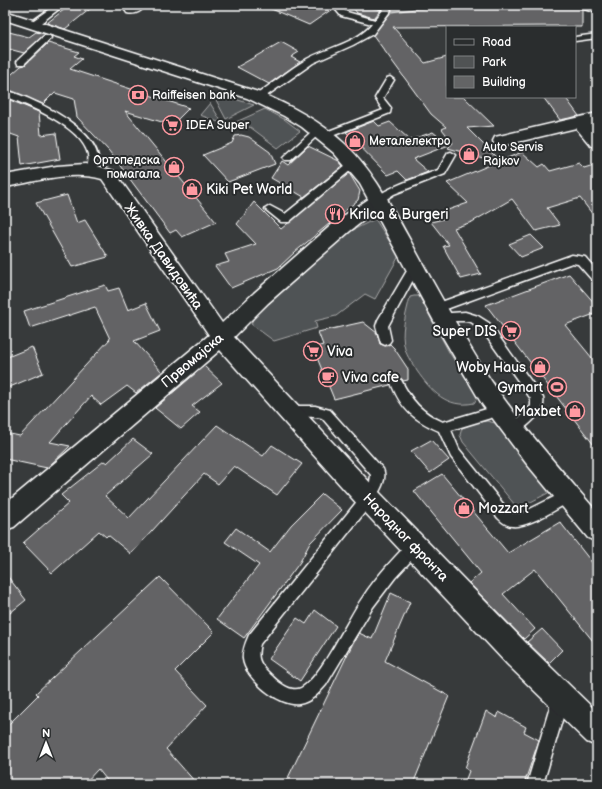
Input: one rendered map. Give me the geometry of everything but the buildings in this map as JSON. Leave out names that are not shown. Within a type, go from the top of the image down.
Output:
[{"type":"street","points":[[586,5],[597,9]]},
{"type":"street","points":[[5,15],[259,97],[287,110],[319,136],[346,154],[354,163],[379,200],[439,313],[477,378],[500,410],[597,530]]},
{"type":"street","points":[[5,23],[77,39]]},
{"type":"street","points":[[501,141],[597,118]]},
{"type":"street","points":[[581,123],[597,142]]},
{"type":"street","points":[[5,181],[74,171],[100,173]]},
{"type":"street","name":"Живка Давидовића","points":[[100,173],[222,336]]},
{"type":"street","name":"Првомајска","points":[[5,519],[222,336],[261,298],[343,226],[379,200]]},
{"type":"street","name":"Народног фронта","points":[[222,336],[288,412],[368,498],[517,654],[597,732]]},
{"type":"lane","points":[[34,24],[60,5]]},
{"type":"lane","points":[[344,5],[340,10],[344,14],[377,22]]},
{"type":"lane","points":[[259,97],[310,61],[350,43],[370,32],[387,10],[383,5]]},
{"type":"lane","points":[[576,39],[597,36]]},
{"type":"lane","points":[[21,62],[47,38]]},
{"type":"lane","points":[[288,158],[319,136],[387,111],[387,108],[379,98],[390,80]]},
{"type":"lane","points":[[5,93],[57,116],[75,130],[89,147],[100,173]]},
{"type":"lane","points":[[75,130],[85,125]]},
{"type":"lane","points":[[379,200],[391,192],[442,172],[451,155]]},
{"type":"lane","points":[[270,209],[284,219],[354,163]]},
{"type":"lane","points":[[439,313],[572,259],[581,260],[597,278]]},
{"type":"lane","points":[[385,340],[382,326],[384,320],[415,267]]},
{"type":"lane","points":[[439,313],[476,319],[485,326],[537,398],[538,404],[536,409],[515,429]]},
{"type":"lane","points":[[396,383],[415,412],[429,421],[443,427],[500,410]]},
{"type":"lane","points":[[443,427],[455,453],[503,514],[511,520],[521,520],[568,496]]},
{"type":"lane","points":[[368,498],[254,640],[250,655],[252,668],[271,686],[288,696],[304,695],[320,682],[367,603],[397,564],[415,546]]},
{"type":"lane","points":[[535,784],[561,697]]},
{"type":"green space","points":[[219,94],[254,105],[226,119],[215,98]]},
{"type":"green space","points":[[210,103],[221,121],[218,122],[200,115]]},
{"type":"green space","points":[[265,109],[284,119],[300,131],[278,148],[250,127],[245,129],[236,122]]},
{"type":"green space","points":[[375,219],[399,256],[375,299],[365,294],[336,316],[315,321],[317,328],[274,341],[251,324],[254,317],[349,232]]},
{"type":"green space","points":[[419,296],[449,352],[478,397],[474,403],[456,403],[441,397],[428,385],[409,358],[404,343],[403,330],[410,297]]},
{"type":"green space","points":[[487,421],[495,423],[548,487],[548,493],[523,506],[515,505],[463,442],[460,435],[462,428],[478,422]]},
{"type":"place","name":"Raiffeisen bank","points":[[138,95]]},
{"type":"place","name":"IDEA Super","points":[[172,125]]},
{"type":"place","name":"Металелектро","points":[[355,141]]},
{"type":"place","name":"Auto Servis Rajkov","points":[[469,154]]},
{"type":"place","name":"Ортопедска помагала","points":[[174,167]]},
{"type":"place","name":"Kiki Pet World","points":[[192,189]]},
{"type":"place","name":"Krilca & Burgeri","points":[[335,214]]},
{"type":"place","name":"Super DIS","points":[[511,331]]},
{"type":"place","name":"Viva","points":[[313,351]]},
{"type":"place","name":"Woby Haus","points":[[540,367]]},
{"type":"place","name":"Viva cafe","points":[[328,377]]},
{"type":"place","name":"Gymart","points":[[557,387]]},
{"type":"place","name":"Maxbet","points":[[575,411]]},
{"type":"place","name":"Mozzart","points":[[464,508]]}]
